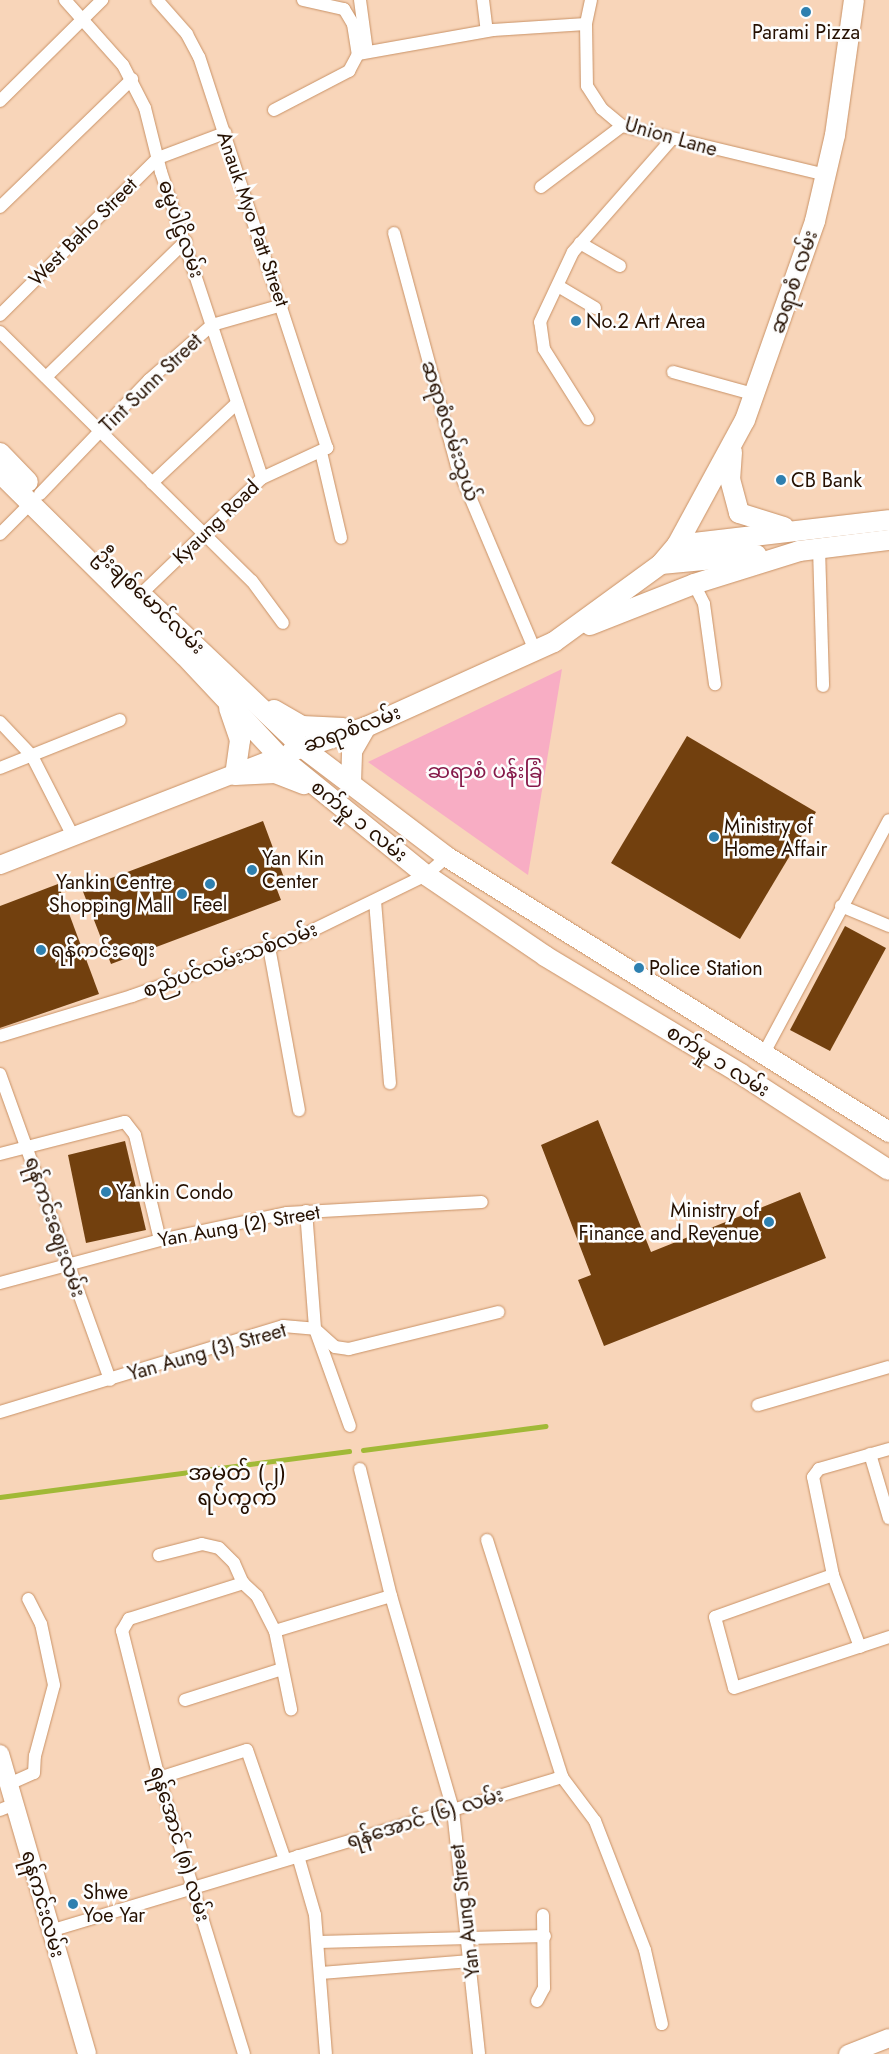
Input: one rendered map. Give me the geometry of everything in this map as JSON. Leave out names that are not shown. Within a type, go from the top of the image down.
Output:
[{"type":"main road","name":"ဆရာစံ လမ်း","points":[[677,545],[733,444],[753,394],[815,221],[826,175],[851,1]]},
{"type":"main road","points":[[733,444],[730,479],[739,513],[758,522],[806,531]]},
{"type":"main road","name":"ဦးချစ်မောင်လမ်း","points":[[0,453],[35,499],[230,690],[302,747]]},
{"type":"main road","name":"ဦးချစ်မောင်လမ်း","points":[[0,473],[35,499],[141,594],[230,690],[279,756]]},
{"type":"main road","points":[[677,545],[889,520]]},
{"type":"main road","points":[[661,564],[799,551],[889,540]]},
{"type":"main road","name":"ဆရာစံလမ်း","points":[[0,865],[74,838],[302,747],[366,727],[535,651],[570,633],[661,564],[677,545]]},
{"type":"main road","points":[[570,633],[694,584],[799,551]]},
{"type":"main road","points":[[230,690],[302,726],[366,727],[352,751],[351,783]]},
{"type":"main road","points":[[230,690],[240,740],[235,775],[275,773],[299,781],[334,802]]},
{"type":"main road","name":"စက်မှု ၁ လမ်း","points":[[302,747],[447,857],[583,944],[889,1132]]},
{"type":"main road","name":"စက်မှု ၁ လမ်း","points":[[279,756],[433,880],[545,956],[784,1101],[889,1170]]},
{"type":"main road","points":[[784,1101],[799,1076]]},
{"type":"main road","name":"ရန်ကင်းလမ်း","points":[[0,1754],[9,1784],[7,1807],[50,1931],[87,2054]]},
{"type":"main road","points":[[848,2054],[889,2038]]},
{"type":"street","name":"ဓမ္မပါဠိလမ်း","points":[[65,0],[132,79],[145,108],[158,158],[262,478]]},
{"type":"street","points":[[0,101],[102,0]]},
{"type":"street","name":"Anauk Myo Patt Street","points":[[157,0],[194,44],[225,133],[282,305],[324,451],[342,538]]},
{"type":"street","points":[[303,0],[344,9],[353,24],[362,53]]},
{"type":"street","points":[[274,110],[349,71],[362,53],[360,0]]},
{"type":"street","points":[[483,0],[487,31]]},
{"type":"street","name":"Union Lane","points":[[591,0],[586,24],[587,86],[602,109],[622,126],[671,140],[826,175]]},
{"type":"street","points":[[362,53],[487,31],[586,24]]},
{"type":"street","points":[[0,207],[132,79]]},
{"type":"street","points":[[541,187],[622,126]]},
{"type":"street","name":"West Baho Street","points":[[0,314],[158,158],[225,133]]},
{"type":"street","points":[[588,419],[544,350],[540,332],[558,286],[580,243],[671,140]]},
{"type":"street","name":"ဆရာစံလမ်းသွယ်","points":[[394,233],[457,466],[535,651]]},
{"type":"street","points":[[46,377],[186,241]]},
{"type":"street","points":[[580,243],[620,266]]},
{"type":"street","points":[[558,286],[595,308]]},
{"type":"street","name":"Tint Sunn Street","points":[[0,534],[102,432],[148,380],[212,325],[282,305]]},
{"type":"street","points":[[0,332],[252,581],[283,623]]},
{"type":"street","points":[[673,372],[753,394]]},
{"type":"street","points":[[152,483],[237,402]]},
{"type":"street","name":"Kyaung Road","points":[[141,594],[262,478],[324,451]]},
{"type":"street","points":[[819,548],[823,686]]},
{"type":"street","points":[[694,584],[704,604],[715,684]]},
{"type":"street","points":[[0,768],[120,720]]},
{"type":"street","points":[[0,722],[32,756],[74,838]]},
{"type":"street","points":[[764,1054],[841,906],[889,820]]},
{"type":"street","name":"စည်ပင်လမ်းသစ်လမ်း","points":[[0,1036],[269,947],[375,901],[433,880],[447,857]]},
{"type":"street","points":[[375,901],[384,975],[390,1083]]},
{"type":"street","points":[[841,906],[889,926]]},
{"type":"street","points":[[269,947],[299,1110]]},
{"type":"street","name":"ရန်ကင်းဈေးလမ်း","points":[[0,1074],[110,1380]]},
{"type":"street","points":[[0,1154],[124,1122],[135,1135],[160,1240]]},
{"type":"street","name":"Yan Aung (2) Street","points":[[0,1283],[160,1240],[306,1210],[482,1202]]},
{"type":"street","points":[[306,1210],[315,1329],[350,1426]]},
{"type":"street","name":"Yan Aung (3) Street","points":[[0,1412],[284,1326],[315,1329],[335,1347],[349,1349],[498,1312]]},
{"type":"street","points":[[758,1406],[889,1367]]},
{"type":"street","points":[[860,1647],[833,1575],[813,1477],[819,1469],[889,1448]]},
{"type":"street","points":[[870,1454],[889,1518]]},
{"type":"street","name":"Yan Aung Street","points":[[360,1469],[392,1596],[453,1810],[470,1939],[479,2054]]},
{"type":"street","points":[[487,1540],[562,1776],[596,1821],[645,1950],[662,2024]]},
{"type":"street","points":[[158,1555],[202,1544],[219,1548],[234,1563],[243,1583],[257,1596],[274,1630],[291,1709]]},
{"type":"street","points":[[833,1575],[715,1617],[732,1686],[738,1688],[889,1637]]},
{"type":"street","name":"ရန်အောင် (၈) လမ်း","points":[[243,1583],[129,1619],[122,1631],[159,1778],[244,2054]]},
{"type":"street","points":[[274,1630],[392,1596]]},
{"type":"street","points":[[9,1784],[34,1773],[34,1756],[54,1686],[41,1624],[28,1599]]},
{"type":"street","points":[[186,1700],[282,1669]]},
{"type":"street","points":[[159,1778],[242,1749],[247,1750],[285,1860]]},
{"type":"street","name":"ရန်အောင် (၆) လမ်း","points":[[50,1931],[562,1776]]},
{"type":"street","points":[[298,1856],[319,1942],[326,2054]]},
{"type":"street","points":[[537,2001],[544,1988],[545,1936],[543,1915]]},
{"type":"street","points":[[319,1942],[545,1936]]},
{"type":"street","points":[[321,1973],[471,1961]]},
{"type":"green space","name":"ဆရာစံ ပန်းခြံ","points":[[562,669],[528,875],[368,762]]},
{"type":"building","name":"Ministry of Home Affair","points":[[687,736],[816,812],[740,939],[611,863]]},
{"type":"building","name":"Yankin Centre Shopping Mall","points":[[263,821],[286,883],[276,887],[281,900],[111,964],[82,889]]},
{"type":"building","name":"ရန်ကင်းဈေး","points":[[58,884],[99,994],[0,1028],[0,906]]},
{"type":"building","points":[[845,926],[886,948],[830,1051],[790,1030]]},
{"type":"building","name":"Ministry of Finance and Revenue","points":[[598,1120],[651,1252],[800,1192],[826,1258],[604,1346],[578,1280],[591,1275],[541,1145]]},
{"type":"building","name":"Yankin Condo","points":[[125,1141],[146,1230],[86,1243],[68,1155]]},
{"type":"waterway","points":[[363,1450],[545,1426]]},
{"type":"waterway","points":[[0,1497],[349,1451]]},
{"type":"place","name":"Parami Pizza","points":[[806,12]]},
{"type":"place","name":"No.2 Art Area","points":[[576,321]]},
{"type":"place","name":"CB Bank","points":[[781,480]]},
{"type":"place","name":"Ministry of Home Affair","points":[[714,837]]},
{"type":"place","name":"Yan Kin Center","points":[[252,870]]},
{"type":"place","name":"Feel","points":[[210,884]]},
{"type":"place","name":"Yankin Centre Shopping Mall","points":[[182,894]]},
{"type":"place","name":"ရန်ကင်းဈေး","points":[[41,950]]},
{"type":"place","name":"Police Station","points":[[639,968]]},
{"type":"place","name":"Yankin Condo","points":[[106,1192]]},
{"type":"place","name":"Ministry of Finance and Revenue","points":[[769,1222]]},
{"type":"place","name":"Shwe Yoe Yar","points":[[73,1904]]},
{"type":"district","name":"အမှတ် (၂) ရပ်ကွက်","points":[[237,1484]]}]
